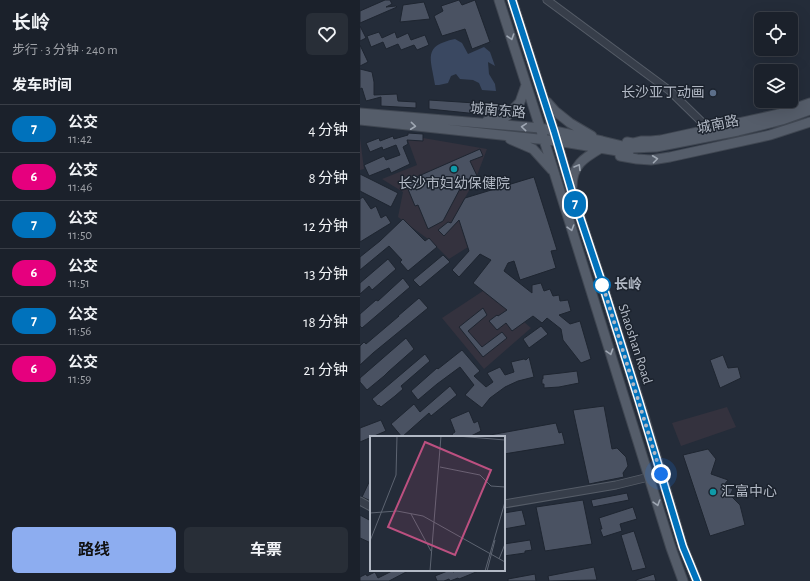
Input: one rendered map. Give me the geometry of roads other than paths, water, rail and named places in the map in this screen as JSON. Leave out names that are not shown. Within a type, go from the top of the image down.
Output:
[{"type":"main road","name":"Shaoshan Road","points":[[499,0],[671,548],[683,581]]},
{"type":"main road","name":"Shaoshan Road","points":[[512,0],[544,98],[573,196],[602,283],[683,547],[697,581]]},
{"type":"main road","points":[[479,123],[506,117],[520,102],[526,85]]},
{"type":"main road","points":[[544,98],[555,111],[601,144],[623,157],[637,159],[651,160],[770,135],[810,122]]},
{"type":"main road","points":[[573,196],[572,182],[575,170],[578,165],[601,144],[620,141],[633,143],[652,141],[779,114],[810,103]]},
{"type":"main road","points":[[631,150],[656,147],[738,131],[782,120],[810,110]]},
{"type":"main road","name":"城南东路","points":[[360,113],[540,128],[601,144],[631,150]]},
{"type":"main road","name":"城南路","points":[[631,150],[642,152],[665,150],[784,125],[810,115]]},
{"type":"main road","name":"城南东路","points":[[360,120],[544,140],[601,144]]},
{"type":"main road","points":[[501,135],[533,149],[554,172]]},
{"type":"street","points":[[547,0],[670,91],[709,129]]},
{"type":"street","points":[[505,504],[616,485],[650,478],[661,474]]},
{"type":"street","points":[[360,501],[370,506]]},
{"type":"water","points":[[455,39],[462,43],[468,54],[484,47],[490,52],[495,66],[488,62],[489,74],[495,84],[496,91],[482,90],[479,83],[473,80],[460,79],[456,74],[451,76],[448,83],[435,85],[431,54],[437,45]]},
{"type":"place","name":"长沙亚丁动画","points":[[713,93]]},
{"type":"place","name":"长沙市妇幼保健院","points":[[454,169]]},
{"type":"place","name":"长岭","points":[[602,285]]},
{"type":"place","name":"汇富中心","points":[[713,492]]}]
